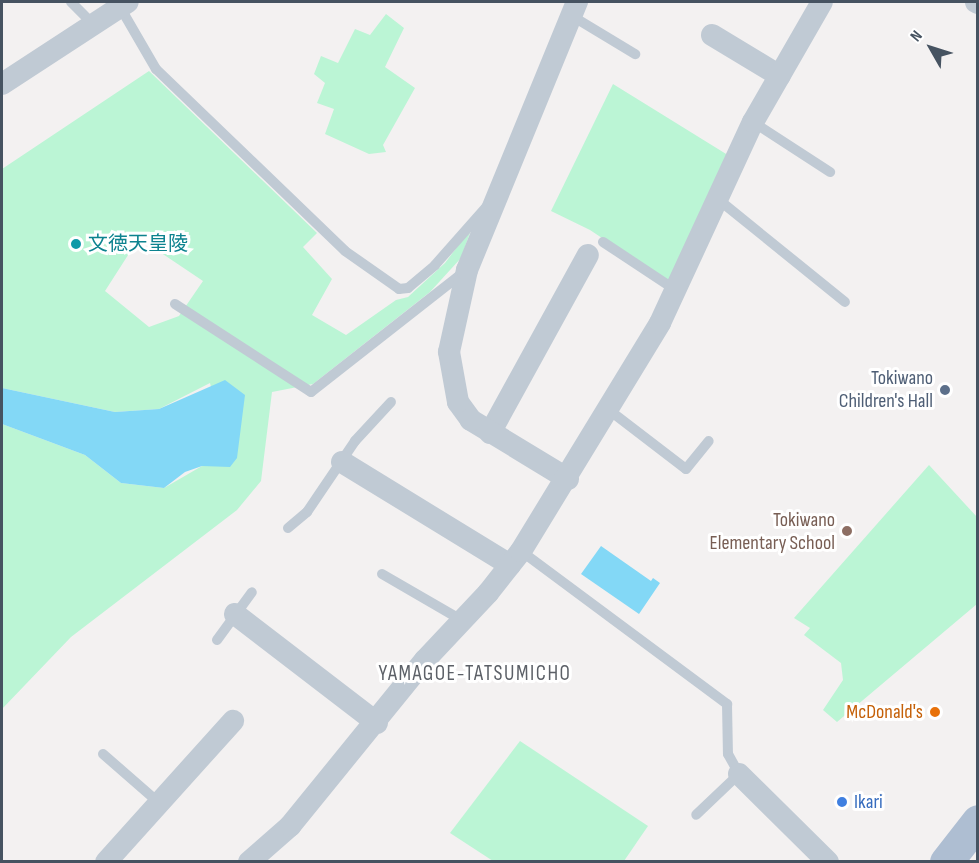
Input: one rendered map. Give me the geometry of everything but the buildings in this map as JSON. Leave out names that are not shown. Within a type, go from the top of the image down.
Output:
[{"type":"main road","points":[[946,861],[978,821]]},
{"type":"street","points":[[249,861],[290,826],[377,723],[425,660],[463,622],[515,558],[568,479],[677,291],[753,122],[822,2]]},
{"type":"street","points":[[2,84],[124,4]]},
{"type":"street","points":[[568,479],[490,433],[463,412],[450,372],[452,328],[467,270],[574,9]]},
{"type":"street","points":[[712,35],[780,76]]},
{"type":"street","points":[[490,433],[596,249]]},
{"type":"street","points":[[342,462],[515,558]]},
{"type":"street","points":[[235,614],[377,723]]},
{"type":"street","points":[[106,861],[233,721]]},
{"type":"street","points":[[739,774],[828,861]]},
{"type":"lane","points":[[71,2],[93,24]]},
{"type":"lane","points":[[124,4],[156,69],[345,251],[399,289],[408,288],[435,265],[478,213],[494,200]]},
{"type":"lane","points":[[574,9],[635,54]]},
{"type":"lane","points":[[753,122],[830,172]]},
{"type":"lane","points":[[719,200],[845,302]]},
{"type":"lane","points":[[596,249],[677,291]]},
{"type":"lane","points":[[175,304],[311,392],[467,270]]},
{"type":"lane","points":[[288,528],[307,512],[342,462],[391,402]]},
{"type":"lane","points":[[609,410],[686,469],[709,441]]},
{"type":"lane","points":[[515,558],[726,704],[728,754],[739,774],[696,815]]},
{"type":"lane","points":[[382,574],[463,622]]},
{"type":"lane","points":[[217,639],[252,592]]},
{"type":"lane","points":[[103,754],[158,802]]},
{"type":"green space","points":[[386,14],[404,28],[385,67],[415,88],[383,145],[386,152],[369,154],[325,134],[334,109],[317,103],[325,83],[314,74],[321,56],[338,63],[355,29],[370,35]]},
{"type":"green space","points":[[149,71],[317,233],[303,247],[332,279],[312,315],[346,335],[396,300],[408,297],[445,263],[472,227],[461,258],[430,292],[313,384],[272,392],[261,481],[237,510],[71,637],[2,709],[2,424],[85,455],[121,483],[164,488],[202,466],[230,466],[210,383],[159,409],[115,412],[2,388],[2,169]],"holes":[[[139,238],[203,281],[179,316],[149,327],[105,291]]]},
{"type":"green space","points":[[613,84],[731,157],[674,286],[590,230],[551,211]]},
{"type":"green space","points":[[929,465],[977,517],[977,604],[837,722],[823,710],[843,680],[841,663],[804,635],[810,628],[794,618]]},
{"type":"green space","points":[[520,741],[648,826],[624,861],[493,861],[450,833]]},
{"type":"water","points":[[225,380],[245,395],[237,458],[230,467],[202,466],[185,472],[164,488],[121,483],[85,455],[2,424],[2,388],[115,412],[159,409]]},
{"type":"water","points":[[601,546],[651,581],[653,578],[660,583],[639,614],[581,574]]},
{"type":"place","name":"文徳天皇陵","points":[[76,244]]},
{"type":"place","name":"Tokiwano Children's Hall","points":[[945,390]]},
{"type":"place","name":"Tokiwano Elementary School","points":[[847,531]]},
{"type":"place","name":"McDonald's","points":[[935,712]]},
{"type":"place","name":"Ikari","points":[[842,802]]},
{"type":"district","name":"YAMAGOE-TATSUMICHO","points":[[475,674]]}]
